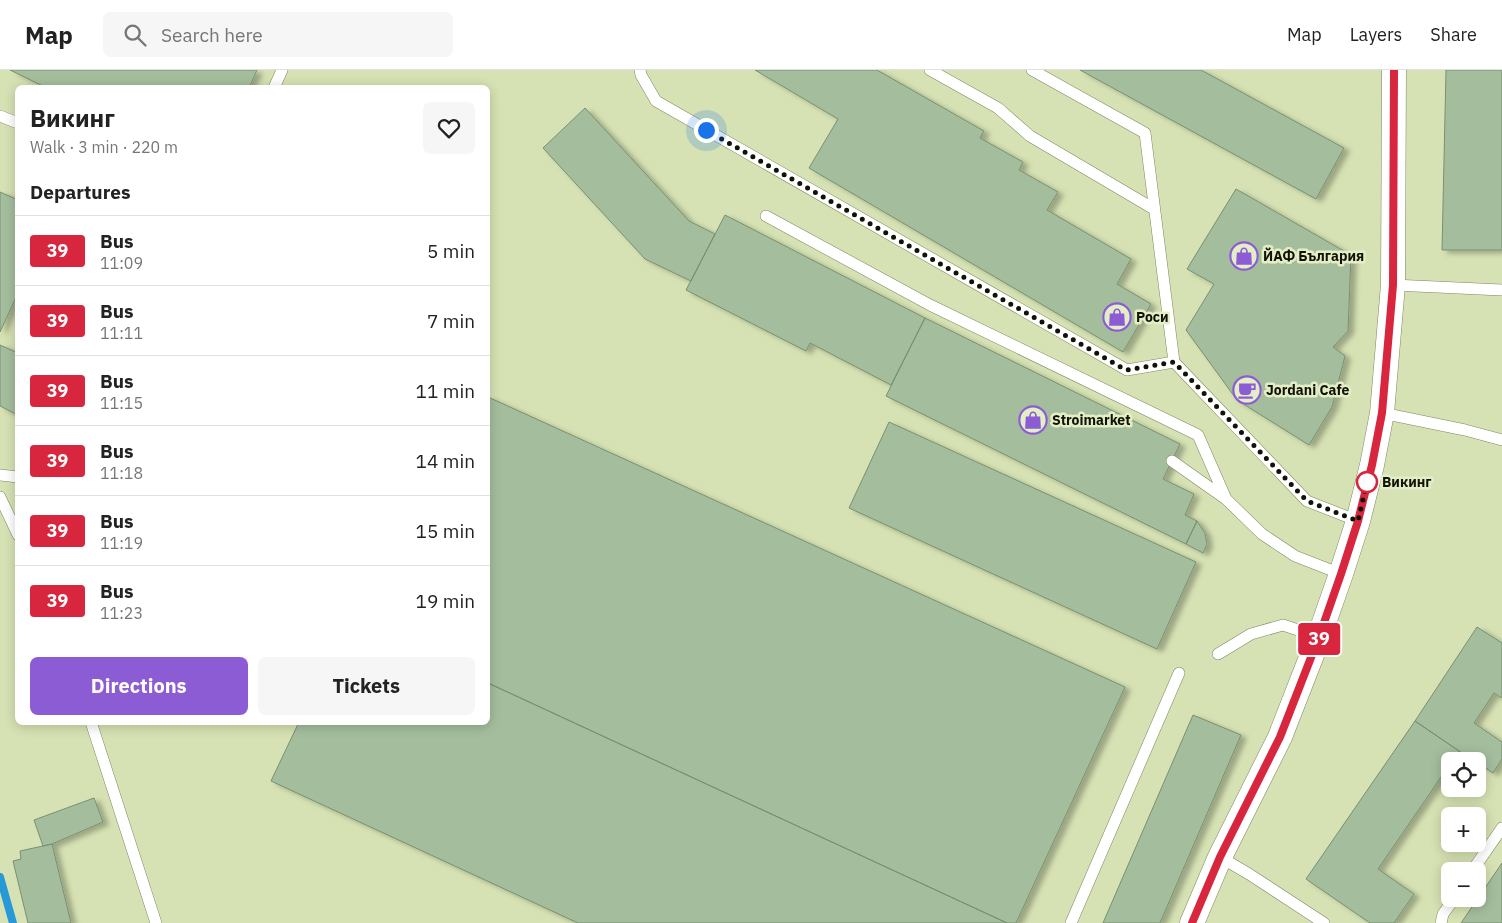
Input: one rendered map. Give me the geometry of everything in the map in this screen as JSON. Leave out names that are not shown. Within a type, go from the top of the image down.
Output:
[{"type":"street","points":[[1192,923],[1220,857],[1280,737],[1341,574],[1358,521],[1372,465],[1382,413],[1393,285],[1394,70]]},
{"type":"lane","points":[[275,85],[282,70]]},
{"type":"lane","points":[[640,70],[656,101],[1126,370],[1174,362]]},
{"type":"lane","points":[[930,70],[998,108],[1030,136],[1154,209]]},
{"type":"lane","points":[[1032,70],[1144,133],[1174,362],[1307,501],[1358,521]]},
{"type":"lane","points":[[0,116],[15,122]]},
{"type":"lane","points":[[766,216],[930,305],[1198,435],[1226,499]]},
{"type":"lane","points":[[1393,285],[1502,290]]},
{"type":"lane","points":[[1382,413],[1466,430],[1502,440]]},
{"type":"lane","points":[[1172,461],[1226,499],[1262,534],[1295,556],[1341,574]]},
{"type":"lane","points":[[0,474],[15,476]]},
{"type":"lane","points":[[0,497],[15,529]]},
{"type":"lane","points":[[1218,654],[1251,634],[1283,624],[1319,637]]},
{"type":"lane","points":[[1071,923],[1179,673]]},
{"type":"lane","points":[[92,725],[156,923]]},
{"type":"lane","points":[[1478,862],[1502,828]]},
{"type":"lane","points":[[1220,857],[1324,923]]},
{"type":"lane","points":[[1441,923],[1443,914],[1448,907]]},
{"type":"shaded area","points":[[0,70],[1502,70],[1502,923],[0,923]]},
{"type":"building","points":[[10,70],[257,70],[250,85],[41,85]]},
{"type":"building","points":[[755,70],[877,70],[984,131],[980,138],[1023,162],[1019,170],[1058,192],[1047,210],[1131,259],[1117,284],[1151,304],[1123,352],[809,168],[838,119]]},
{"type":"building","points":[[1080,70],[1201,70],[1344,148],[1316,199]]},
{"type":"building","points":[[1446,70],[1502,70],[1502,250],[1442,250]]},
{"type":"building","points":[[585,108],[689,221],[715,234],[691,281],[645,259],[543,148]]},
{"type":"building","points":[[1236,189],[1351,255],[1348,331],[1333,347],[1345,356],[1332,407],[1309,445],[1237,400],[1186,330],[1214,284],[1187,269]]},
{"type":"building","points":[[0,192],[15,199],[15,300],[0,332]]},
{"type":"building","points":[[725,215],[925,318],[891,385],[810,343],[806,351],[686,290]]},
{"type":"building","name":"Stroimarket","points":[[925,318],[1180,444],[1163,479],[1194,494],[1185,515],[1197,521],[1186,544],[886,396]]},
{"type":"building","points":[[0,345],[15,352],[15,414],[0,406]]},
{"type":"building","points":[[490,398],[1125,687],[1016,923],[1007,923],[490,684]]},
{"type":"building","points":[[889,422],[1196,562],[1157,649],[849,508]]},
{"type":"building","points":[[1197,521],[1205,533],[1207,544],[1203,553],[1186,544]]},
{"type":"building","points":[[1477,627],[1502,643],[1502,698],[1494,693],[1474,723],[1502,742],[1502,759],[1493,773],[1486,768],[1486,752],[1461,752],[1415,721]]},
{"type":"building","points":[[490,684],[1007,923],[578,923],[271,781],[298,725],[490,725]]},
{"type":"building","points":[[1193,715],[1241,735],[1160,923],[1103,923]]},
{"type":"building","points":[[1415,721],[1459,751],[1441,752],[1441,777],[1378,869],[1414,894],[1394,923],[1370,923],[1306,879]]},
{"type":"building","points":[[94,798],[103,822],[43,846],[34,820]]},
{"type":"building","points":[[52,844],[71,923],[28,923],[13,861],[21,859],[20,851]]},
{"type":"building","points":[[1502,863],[1502,923],[1461,923],[1472,907],[1486,907],[1486,886]]},
{"type":"waterway","points":[[0,877],[13,923]]},
{"type":"bus line","name":"39","points":[[1192,923],[1220,857],[1280,737],[1341,574],[1358,521],[1372,465],[1382,413],[1393,285],[1394,70]]},
{"type":"place","name":"ЙАФ България","points":[[1244,256]]},
{"type":"place","name":"Роси","points":[[1117,317]]},
{"type":"place","name":"Jordani Cafe","points":[[1247,390]]},
{"type":"place","name":"Stroimarket","points":[[1033,420]]},
{"type":"place","name":"Викинг","points":[[1367,482]]},
{"type":"route","points":[[706,130],[1126,370],[1174,362],[1307,501],[1358,521],[1368,478],[1367,482]]}]
